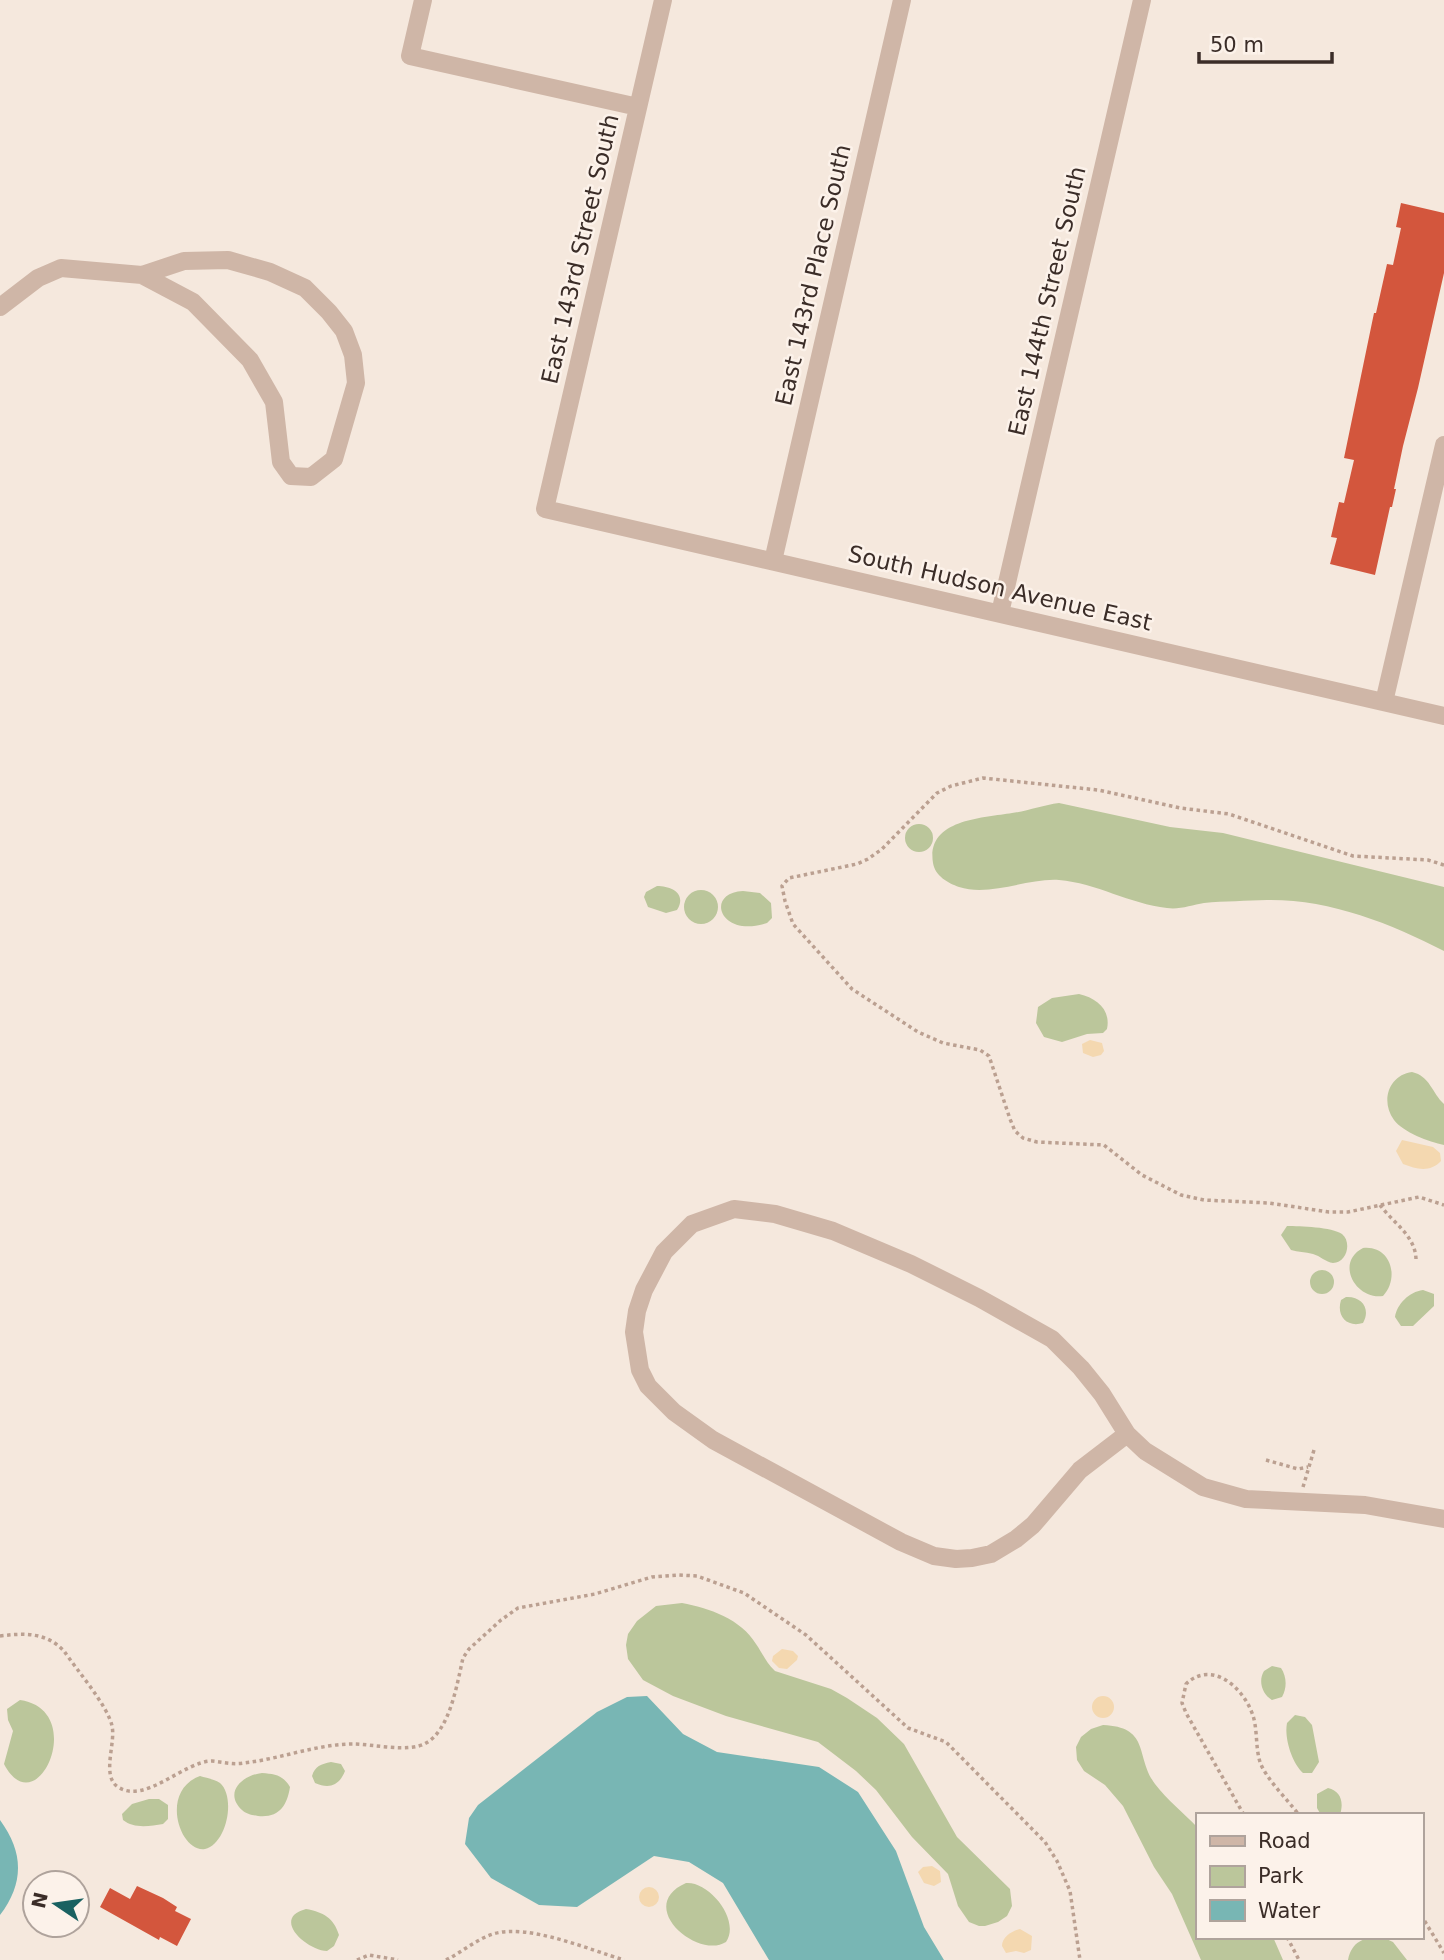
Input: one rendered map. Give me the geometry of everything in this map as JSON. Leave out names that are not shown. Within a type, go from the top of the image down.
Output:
[{"type":"street","points":[[423,0],[410,56],[638,107]]},
{"type":"street","name":"East 143rd Street South","points":[[545,509],[663,0]]},
{"type":"street","name":"East 143rd Place South","points":[[773,561],[902,0]]},
{"type":"street","name":"East 144th Street South","points":[[1000,613],[1142,0]]},
{"type":"street","points":[[0,307],[38,278],[61,268],[142,275],[193,302],[250,360],[274,402],[281,462],[291,475],[311,477],[334,459],[356,383],[353,355],[344,331],[305,288],[270,272],[228,260],[184,261],[142,275]]},
{"type":"street","points":[[1384,702],[1444,445]]},
{"type":"street","name":"South Hudson Avenue East","points":[[545,509],[1444,716]]},
{"type":"street","points":[[1127,1434],[1087,1463],[1033,1525],[1001,1549],[991,1554],[956,1559],[918,1551],[713,1440],[662,1403],[639,1370],[635,1350],[636,1311],[664,1252],[692,1224],[734,1209],[753,1209],[775,1214],[834,1231],[911,1264],[1052,1339],[1095,1385],[1127,1434],[1145,1451],[1203,1487],[1246,1499],[1365,1505],[1444,1519]]},
{"type":"path","points":[[1444,865],[1427,860],[1353,856],[1229,814],[1180,808],[1113,792],[983,778],[944,789],[928,801],[869,859],[858,864],[789,878],[782,886],[793,924],[852,989],[918,1032],[935,1040],[980,1050],[989,1056],[1015,1131],[1027,1141],[1104,1145],[1142,1175],[1181,1195],[1204,1200],[1269,1203],[1329,1212],[1348,1212],[1419,1197],[1444,1205]]},
{"type":"path","points":[[1380,1205],[1412,1240],[1416,1259]]},
{"type":"path","points":[[1301,1503],[1314,1450]]},
{"type":"path","points":[[1266,1460],[1298,1469],[1308,1467]]},
{"type":"path","points":[[0,1636],[43,1636],[64,1651],[113,1727],[112,1781],[118,1787],[137,1792],[210,1761],[241,1764],[338,1745],[414,1748],[426,1744],[439,1734],[446,1723],[463,1658],[501,1620],[518,1608],[595,1594],[652,1577],[679,1575],[718,1582],[744,1593],[791,1623],[908,1728],[946,1742],[1037,1834],[1057,1861],[1070,1891],[1080,1960]]},
{"type":"path","points":[[1243,1813],[1211,1760],[1182,1703],[1186,1684],[1200,1674],[1216,1675],[1233,1684],[1241,1692],[1252,1713],[1260,1762],[1298,1813]]},
{"type":"path","points":[[1423,1918],[1444,1953]]},
{"type":"path","points":[[446,1960],[494,1934],[512,1932],[529,1933],[624,1960]]},
{"type":"path","points":[[1288,1939],[1299,1960]]},
{"type":"path","points":[[357,1960],[369,1955],[398,1960]]},
{"type":"green space","points":[[1059,803],[1170,827],[1223,833],[1444,887],[1444,951],[1381,922],[1313,904],[1267,900],[1204,903],[1172,908],[1153,906],[1086,885],[1059,880],[996,889],[971,889],[959,887],[936,872],[933,848],[938,837],[947,829],[972,819]]},
{"type":"green space","points":[[919,824],[929,828],[933,838],[929,848],[919,852],[909,848],[905,838],[909,828]]},
{"type":"green space","points":[[657,886],[673,889],[679,895],[680,904],[677,910],[666,913],[648,907],[644,897],[646,892]]},
{"type":"green space","points":[[701,890],[713,895],[718,907],[713,919],[701,924],[689,919],[684,907],[689,895]]},
{"type":"green space","points":[[743,891],[760,893],[771,903],[772,918],[767,923],[738,925],[723,914],[721,906],[724,899]]},
{"type":"green space","points":[[1079,994],[1092,998],[1105,1011],[1107,1029],[1103,1033],[1087,1034],[1062,1042],[1044,1037],[1036,1023],[1038,1007],[1052,998]]},
{"type":"green space","points":[[1412,1072],[1427,1081],[1444,1104],[1444,1145],[1410,1132],[1398,1124],[1390,1113],[1387,1097],[1389,1090],[1398,1078]]},
{"type":"green space","points":[[1287,1226],[1324,1228],[1342,1234],[1347,1242],[1345,1256],[1333,1263],[1313,1254],[1291,1250],[1281,1235]]},
{"type":"green space","points":[[1363,1248],[1373,1248],[1380,1252],[1390,1264],[1391,1280],[1383,1296],[1364,1292],[1352,1279],[1350,1262]]},
{"type":"green space","points":[[1322,1270],[1330,1274],[1334,1282],[1330,1290],[1322,1294],[1314,1290],[1310,1282],[1314,1274]]},
{"type":"green space","points":[[1423,1290],[1434,1294],[1434,1306],[1413,1326],[1401,1326],[1395,1317],[1401,1303]]},
{"type":"green space","points":[[1352,1297],[1364,1304],[1366,1313],[1363,1323],[1352,1324],[1342,1316],[1341,1300]]},
{"type":"green space","points":[[682,1603],[703,1608],[733,1621],[750,1635],[775,1671],[831,1689],[847,1698],[877,1718],[904,1744],[957,1837],[1010,1889],[1012,1906],[1007,1916],[985,1926],[969,1922],[958,1906],[948,1874],[912,1837],[876,1790],[818,1742],[726,1716],[673,1696],[643,1680],[628,1659],[628,1634],[637,1621],[656,1606]]},
{"type":"green space","points":[[1272,1666],[1281,1668],[1286,1682],[1282,1697],[1272,1700],[1261,1683],[1264,1671]]},
{"type":"green space","points":[[20,1700],[40,1708],[51,1723],[54,1741],[50,1759],[42,1774],[30,1782],[17,1780],[4,1764],[13,1731],[7,1709]]},
{"type":"green space","points":[[1295,1715],[1305,1717],[1312,1725],[1319,1762],[1312,1773],[1303,1773],[1290,1750],[1287,1723]]},
{"type":"green space","points":[[1103,1725],[1129,1731],[1140,1745],[1155,1784],[1196,1826],[1196,1939],[1274,1939],[1283,1960],[1201,1960],[1172,1894],[1154,1867],[1123,1806],[1105,1785],[1084,1771],[1077,1760],[1076,1747],[1081,1737],[1091,1729]]},
{"type":"green space","points":[[331,1762],[341,1764],[345,1771],[340,1780],[329,1786],[315,1783],[312,1776],[315,1770]]},
{"type":"green space","points":[[262,1773],[278,1776],[290,1787],[287,1800],[277,1813],[256,1816],[242,1810],[234,1797],[242,1781]]},
{"type":"green space","points":[[200,1776],[220,1783],[228,1799],[224,1830],[213,1845],[205,1849],[196,1848],[182,1832],[177,1807],[180,1794],[187,1784]]},
{"type":"green space","points":[[1328,1788],[1336,1792],[1342,1806],[1340,1813],[1320,1813],[1317,1794]]},
{"type":"green space","points":[[159,1799],[168,1805],[168,1819],[163,1824],[137,1826],[123,1820],[122,1814],[132,1804]]},
{"type":"green space","points":[[686,1883],[704,1888],[720,1904],[729,1923],[730,1933],[726,1942],[714,1946],[701,1944],[676,1928],[668,1917],[666,1904],[672,1893]]},
{"type":"green space","points":[[306,1909],[327,1917],[337,1929],[339,1935],[334,1946],[327,1951],[302,1940],[292,1926],[296,1913]]},
{"type":"green space","points":[[1386,1939],[1393,1942],[1407,1960],[1348,1960],[1352,1948],[1360,1941]]},
{"type":"sand","points":[[1090,1040],[1102,1043],[1104,1051],[1101,1055],[1093,1057],[1083,1053],[1082,1044]]},
{"type":"sand","points":[[1402,1140],[1433,1147],[1440,1153],[1441,1161],[1428,1169],[1403,1164],[1396,1151]]},
{"type":"sand","points":[[782,1649],[793,1651],[798,1656],[787,1669],[779,1668],[772,1661],[773,1656]]},
{"type":"sand","points":[[1103,1696],[1111,1699],[1114,1707],[1111,1715],[1103,1718],[1095,1715],[1092,1707],[1095,1699]]},
{"type":"sand","points":[[932,1866],[940,1871],[941,1882],[934,1886],[924,1883],[918,1872],[923,1867]]},
{"type":"sand","points":[[649,1887],[656,1890],[659,1897],[656,1904],[649,1907],[642,1904],[639,1897],[642,1890]]},
{"type":"sand","points":[[1020,1929],[1032,1936],[1031,1950],[1024,1953],[1006,1953],[1002,1946],[1004,1940]]},
{"type":"water","points":[[647,1696],[683,1734],[717,1752],[819,1767],[858,1792],[896,1851],[924,1927],[944,1960],[769,1960],[723,1883],[689,1862],[654,1856],[577,1907],[539,1905],[491,1878],[465,1844],[469,1818],[478,1805],[597,1712],[627,1697]]},
{"type":"water","points":[[0,1820],[13,1844],[18,1868],[13,1891],[0,1915]]},
{"type":"building","points":[[1401,203],[1444,213],[1444,273],[1375,575],[1330,564],[1337,538],[1331,537],[1339,502],[1344,503],[1354,460],[1344,458],[1374,313],[1387,264],[1393,265],[1401,228],[1396,227]]},
{"type":"building","points":[[137,1886],[163,1898],[177,1907],[175,1911],[191,1919],[177,1946],[160,1937],[159,1940],[100,1907],[110,1888],[130,1899]]}]
